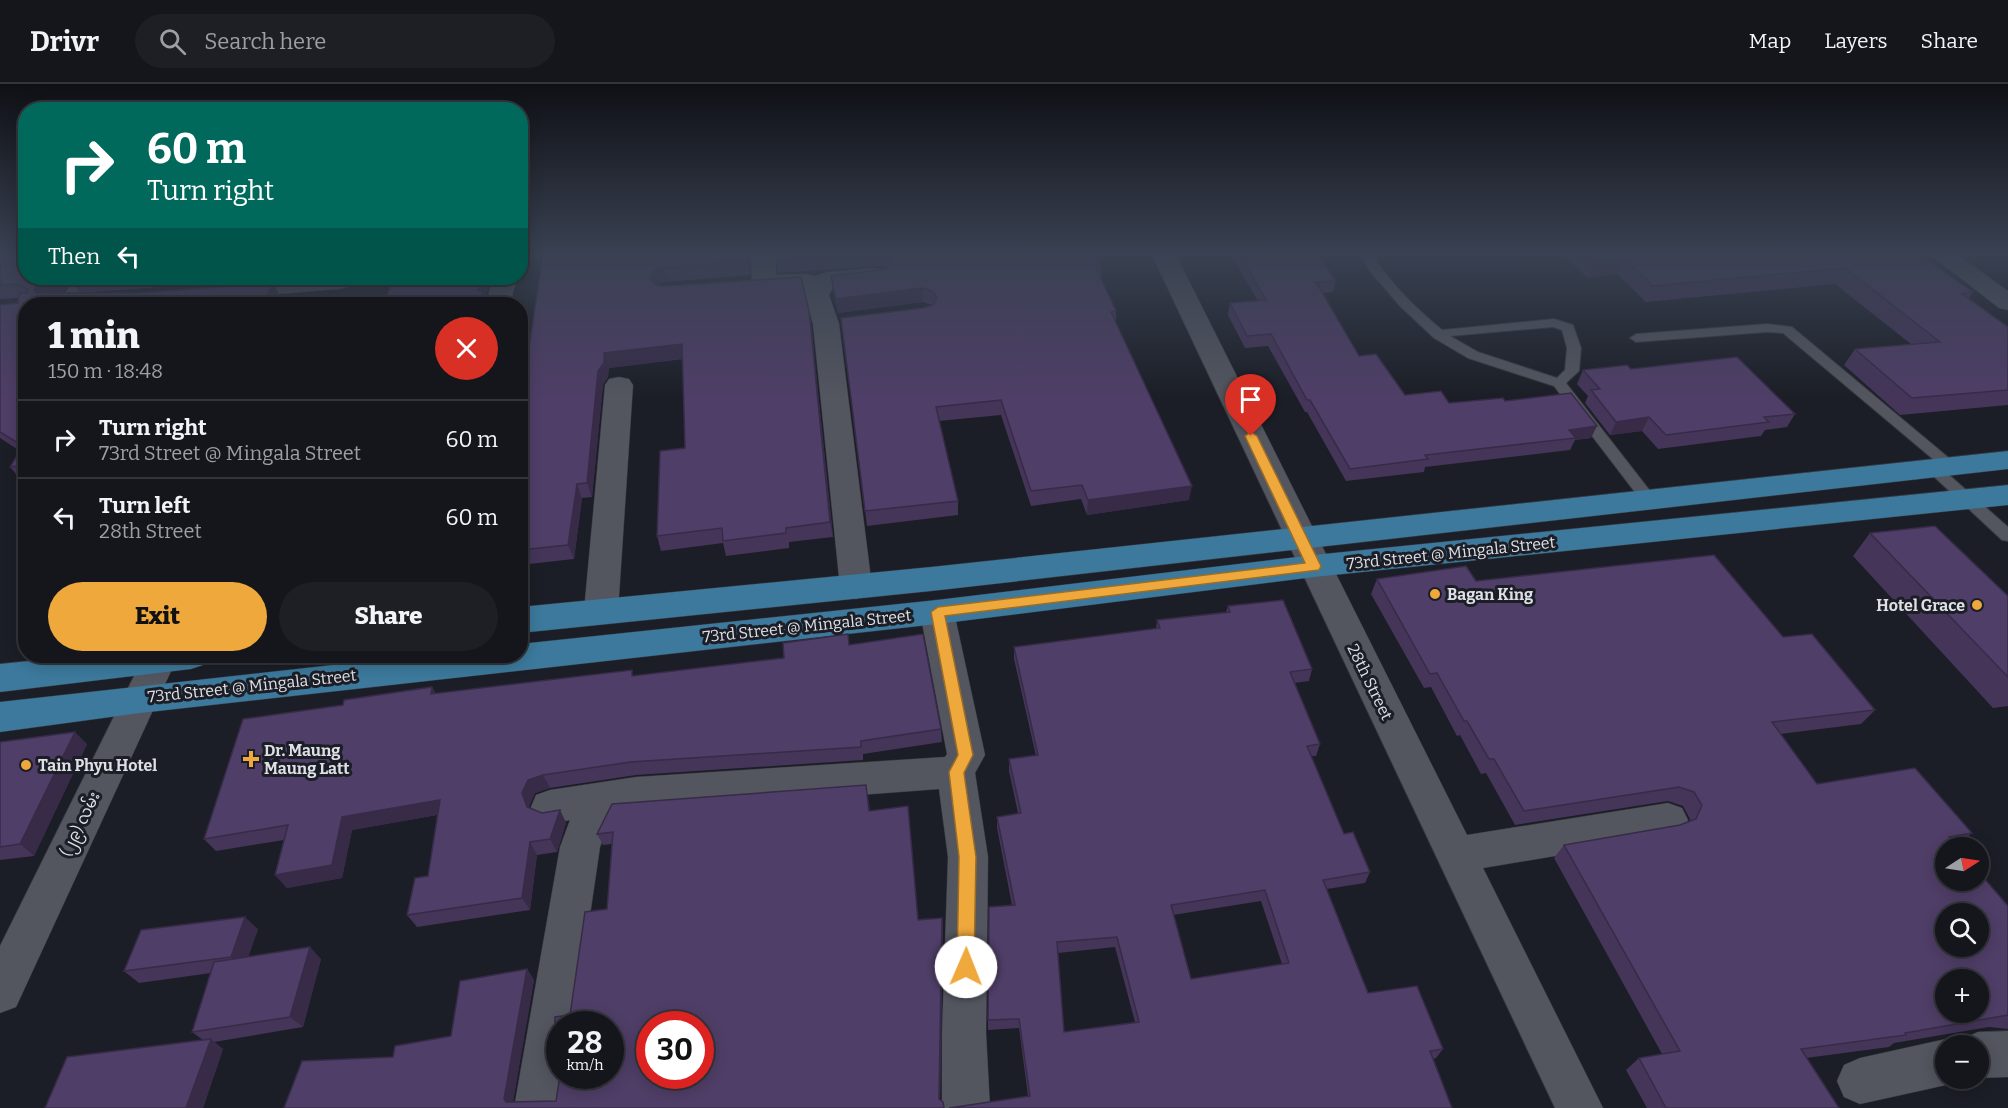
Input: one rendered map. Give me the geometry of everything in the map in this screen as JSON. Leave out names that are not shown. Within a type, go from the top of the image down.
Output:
[{"type":"main road","name":"73rd Street @ Mingala Street","points":[[528,657],[938,612],[1307,551],[1649,500],[2008,460]]},
{"type":"main road","name":"73rd Street @ Mingala Street","points":[[528,619],[856,587],[1970,500],[2008,495]]},
{"type":"main road","points":[[0,678],[121,663]]},
{"type":"main road","name":"73rd Street @ Mingala Street","points":[[0,717],[140,699],[470,663]]},
{"type":"street","points":[[823,303],[837,323],[856,587]]},
{"type":"street","name":"28th Street","points":[[1187,303],[1579,1108]]},
{"type":"street","points":[[601,611],[619,385]]},
{"type":"street","points":[[938,612],[966,755],[956,772],[968,857],[964,1033],[966,1108]]},
{"type":"street","name":"(၂၉) လမ်း","points":[[0,992],[140,699],[166,663]]},
{"type":"street","points":[[550,807],[636,793],[956,772]]},
{"type":"street","points":[[537,1108],[580,847],[592,815],[605,798]]},
{"type":"street","points":[[1454,855],[1668,820]]},
{"type":"street","points":[[1989,1055],[2008,1054]]},
{"type":"street","points":[[1860,1081],[1935,1064]]},
{"type":"lane","points":[[1404,303],[1439,335],[1473,355],[1559,383],[1649,500]]},
{"type":"lane","points":[[1439,335],[1455,331],[1554,322],[1568,328],[1574,348],[1572,371],[1559,383]]},
{"type":"lane","points":[[1636,338],[1767,328],[1787,330],[1943,468],[1970,500],[2008,536]]},
{"type":"building","points":[[18,303],[18,443],[0,432],[0,305]]},
{"type":"building","points":[[536,303],[807,303],[830,522],[786,528],[786,533],[723,541],[722,528],[657,536],[660,451],[685,448],[682,344],[604,353],[604,363],[598,371],[587,483],[577,484],[568,545],[528,549],[528,353]]},
{"type":"building","points":[[934,303],[1112,303],[1116,311],[1111,312],[1192,486],[1088,500],[1082,485],[1031,491],[1001,400],[936,407],[958,501],[865,511],[841,318],[933,305]]},
{"type":"building","points":[[1230,303],[1328,303],[1359,356],[1376,354],[1405,395],[1441,391],[1449,403],[1503,398],[1505,401],[1571,393],[1597,426],[1569,430],[1576,438],[1425,455],[1428,459],[1350,469],[1310,400],[1307,400],[1271,334],[1247,336]]},
{"type":"building","points":[[1890,303],[1974,303],[2008,327],[2008,390],[1912,398],[1855,349],[1940,342]]},
{"type":"building","points":[[1737,357],[1795,414],[1764,417],[1769,422],[1666,435],[1649,417],[1616,422],[1591,390],[1600,389],[1583,370],[1627,365],[1631,369]]},
{"type":"building","points":[[18,454],[18,466],[10,467]]},
{"type":"building","points":[[1935,526],[2008,596],[2008,677],[1870,533]]},
{"type":"building","points":[[1714,555],[1783,637],[1812,634],[1875,710],[1772,722],[1817,784],[1915,768],[1972,833],[1935,837],[1935,891],[1989,891],[1989,884],[2008,906],[2008,1015],[1989,1018],[1989,969],[1935,969],[1935,1023],[1962,1023],[1905,1033],[1906,1035],[1801,1049],[1839,1108],[1666,1108],[1639,1058],[1680,1051],[1564,845],[1680,825],[1696,819],[1702,805],[1694,792],[1679,787],[1524,811],[1494,759],[1489,759],[1467,721],[1464,721],[1437,673],[1430,674],[1377,579],[1466,566],[1476,581]]},
{"type":"building","points":[[1283,600],[1312,669],[1290,672],[1320,744],[1307,746],[1344,834],[1353,832],[1370,872],[1323,880],[1368,993],[1417,986],[1443,1049],[1430,1051],[1452,1108],[949,1108],[1030,1096],[1019,1019],[988,1020],[989,907],[1015,905],[997,817],[1021,813],[1009,759],[1038,755],[1014,647],[1160,628],[1157,620],[1230,612],[1228,606]],"holes":[[[1265,890],[1289,963],[1191,979],[1171,905]],[[1117,937],[1139,1022],[1064,1032],[1057,942]]]},
{"type":"building","points":[[848,634],[849,645],[923,634],[941,729],[861,741],[861,747],[630,762],[543,775],[528,780],[522,793],[527,807],[542,813],[560,810],[550,839],[530,842],[522,898],[407,915],[415,878],[428,876],[440,800],[342,817],[332,865],[275,875],[288,825],[204,839],[243,719],[343,705],[344,700],[432,687],[431,694],[632,670],[632,676],[784,658],[783,643]]},
{"type":"building","points":[[75,732],[20,844],[0,847],[0,742]]},
{"type":"building","points":[[866,785],[869,811],[908,806],[918,920],[942,918],[939,1099],[943,1102],[944,1108],[284,1108],[302,1061],[393,1057],[395,1046],[451,1036],[460,981],[527,969],[504,1099],[506,1102],[556,1101],[558,1089],[624,1089],[624,1011],[571,1011],[585,912],[607,909],[613,832],[597,834],[612,804]]},
{"type":"building","points":[[245,917],[231,957],[124,971],[141,930]]},
{"type":"building","points":[[310,947],[290,1017],[192,1032],[214,962]]},
{"type":"building","points":[[211,1039],[186,1108],[45,1108],[67,1057]]},
{"type":"place","name":"Bagan King","points":[[1435,594]]},
{"type":"place","name":"Hotel Grace","points":[[1977,605]]},
{"type":"place","name":"Dr. Maung Maung Latt","points":[[251,759]]},
{"type":"place","name":"Tain Phyu Hotel","points":[[26,765]]},
{"type":"route","points":[[966,967],[968,857],[956,772],[966,755],[938,612],[1314,566],[1251,436]]}]
